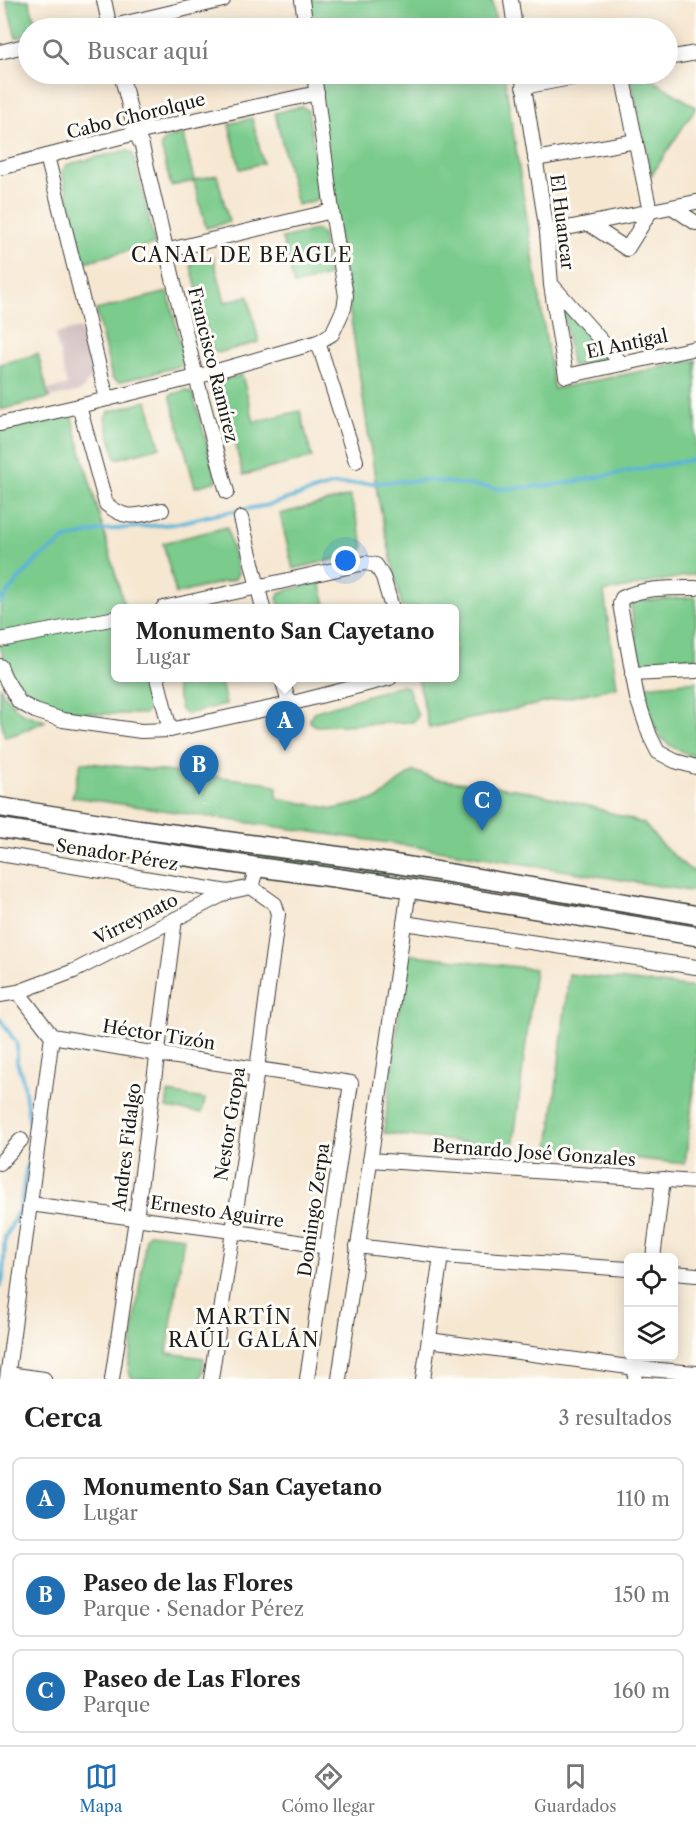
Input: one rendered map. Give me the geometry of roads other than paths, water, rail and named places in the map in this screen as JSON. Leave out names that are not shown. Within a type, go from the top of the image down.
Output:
[{"type":"main road","points":[[0,807],[139,829],[390,863],[696,915]]},
{"type":"main road","points":[[0,828],[409,889],[696,936]]},
{"type":"street","points":[[104,0],[107,18]]},
{"type":"street","points":[[149,18],[223,0]]},
{"type":"street","points":[[302,0],[305,18]]},
{"type":"street","points":[[511,0],[514,18]]},
{"type":"street","points":[[0,52],[18,48]]},
{"type":"street","points":[[678,56],[696,53]]},
{"type":"street","name":"Francisco Ramírez","points":[[124,84],[136,133],[142,146],[165,251],[227,492]]},
{"type":"street","points":[[0,424],[196,377],[318,342],[332,334],[344,308],[346,296],[316,84]]},
{"type":"street","name":"El Huancar","points":[[524,84],[547,232],[551,285],[566,376]]},
{"type":"street","points":[[589,224],[627,249],[650,212],[624,84]]},
{"type":"street","name":"Cabo Chorolque","points":[[0,168],[136,133],[317,93]]},
{"type":"street","points":[[535,159],[636,141]]},
{"type":"street","points":[[47,156],[106,399]]},
{"type":"street","points":[[547,232],[696,202]]},
{"type":"street","points":[[672,207],[696,223]]},
{"type":"street","points":[[165,251],[332,211]]},
{"type":"street","points":[[551,285],[622,364]]},
{"type":"street","points":[[318,342],[356,461]]},
{"type":"street","name":"El Antigal","points":[[566,376],[696,348]]},
{"type":"street","points":[[79,406],[106,504],[117,513],[130,517],[162,510]]},
{"type":"street","points":[[241,518],[262,604]]},
{"type":"street","points":[[185,604],[365,562],[376,565],[383,578],[391,604]]},
{"type":"street","points":[[696,588],[634,592],[622,598],[620,604],[632,674],[650,736],[658,752],[675,761],[696,767]]},
{"type":"street","points":[[0,640],[111,619]]},
{"type":"street","points":[[0,666],[3,676],[20,702],[35,711],[63,720],[141,731],[170,730],[289,704],[374,682]]},
{"type":"street","points":[[632,674],[696,671]]},
{"type":"street","points":[[158,682],[170,730]]},
{"type":"street","points":[[283,682],[289,704]]},
{"type":"street","name":"Senador Pérez","points":[[0,854],[228,892]]},
{"type":"street","points":[[251,887],[257,867]]},
{"type":"street","name":"Virreynato","points":[[0,994],[18,992],[74,971],[228,892],[251,887]]},
{"type":"street","name":"Nestor Gropa","points":[[210,1379],[278,914],[275,903],[251,887]]},
{"type":"street","points":[[339,1379],[409,889]]},
{"type":"street","name":"Andres Fidalgo","points":[[112,1379],[136,1219],[175,919]]},
{"type":"street","points":[[404,923],[696,967]]},
{"type":"street","points":[[18,992],[52,1036],[8,1377],[44,1379]]},
{"type":"street","name":"Héctor Tizón","points":[[52,1036],[351,1083]]},
{"type":"street","name":"Domingo Zerpa","points":[[307,1379],[351,1083]]},
{"type":"street","points":[[0,1163],[21,1140]]},
{"type":"street","name":"Bernardo José Gonzales","points":[[370,1160],[696,1182]]},
{"type":"street","points":[[654,1253],[663,1179]]},
{"type":"street","name":"Ernesto Aguirre","points":[[30,1204],[232,1231],[327,1247]]},
{"type":"street","points":[[357,1246],[441,1256],[624,1269]]},
{"type":"street","points":[[423,1379],[441,1256]]},
{"type":"street","points":[[678,1273],[696,1275]]},
{"type":"street","points":[[429,1340],[636,1368],[696,1373]]},
{"type":"waterway","points":[[0,603],[38,559],[66,539],[103,530],[174,524],[269,505],[332,485],[427,480],[501,489],[555,485],[696,459]]},
{"type":"waterway","points":[[0,1019],[17,1044],[17,1062],[23,1080],[32,1137],[20,1208],[5,1238],[3,1279],[0,1287]]},
{"type":"place","name":"Monumento San Cayetano","points":[[285,751]]},
{"type":"place","name":"Paseo de las Flores","points":[[199,795]]},
{"type":"place","name":"Paseo de Las Flores","points":[[482,831]]},
{"type":"district","name":"CANAL DE BEAGLE","points":[[242,255]]},
{"type":"district","name":"MARTÍN RAÚL GALÁN","points":[[244,1328]]}]
